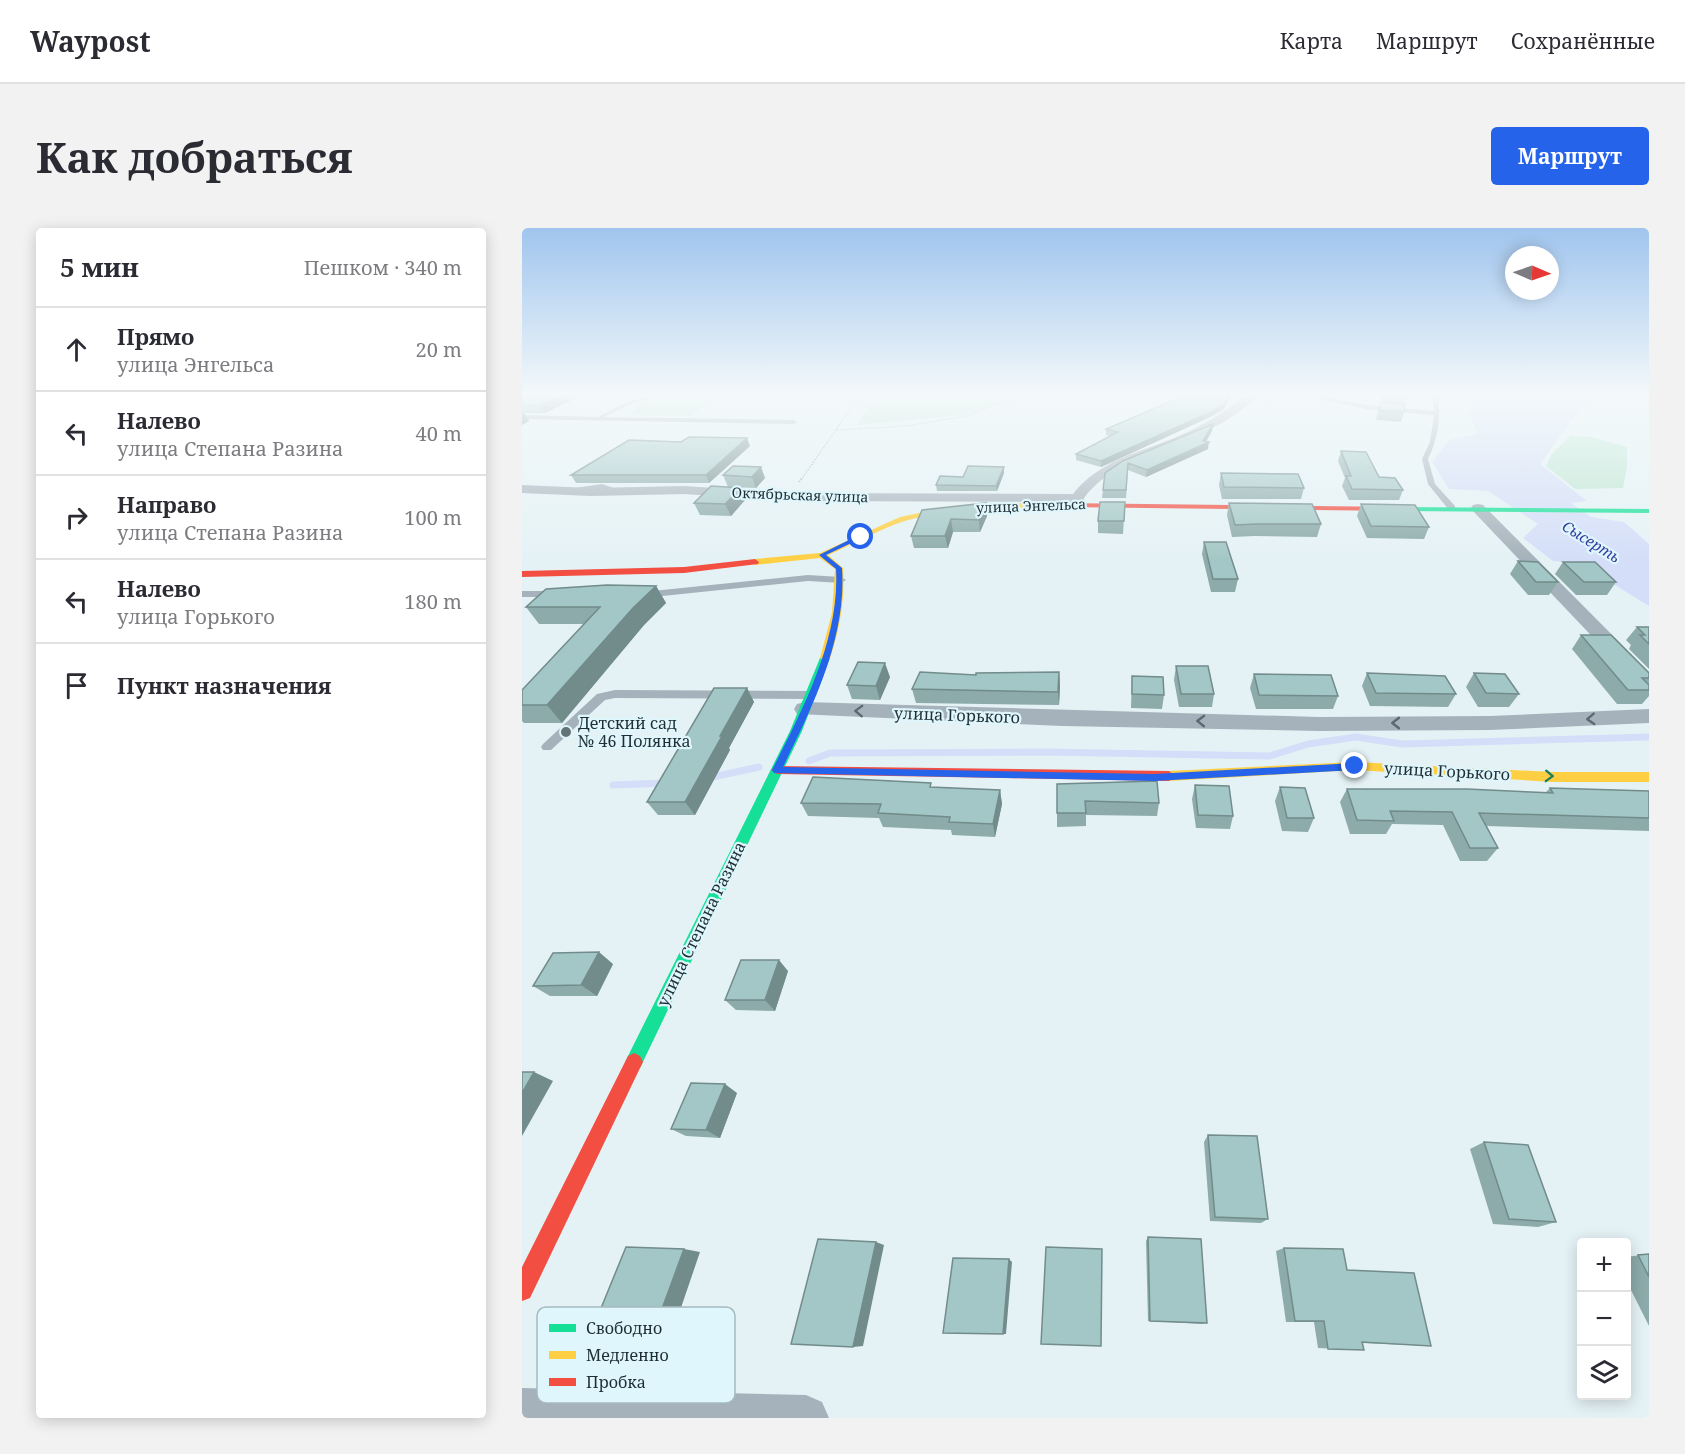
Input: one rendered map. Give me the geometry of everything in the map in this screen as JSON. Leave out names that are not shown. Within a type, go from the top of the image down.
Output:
[{"type":"street","points":[[1078,501],[1094,478],[1117,464],[1149,451]]},
{"type":"street","name":"Октябрьская улица","points":[[522,489],[621,492],[684,490],[791,497],[984,503],[1078,501]]},
{"type":"street","name":"улица Энгельса","points":[[1078,501],[1642,511]]},
{"type":"street","name":"улица Энгельса","points":[[522,574],[684,570],[822,555],[903,519],[984,503]]},
{"type":"street","points":[[1479,508],[1649,684]]},
{"type":"street","points":[[822,555],[839,568],[841,580]]},
{"type":"street","name":"улица Степана Разина","points":[[522,1290],[777,770],[808,702],[827,655],[841,594],[841,580]]},
{"type":"street","name":"улица Горького","points":[[808,702],[1072,720],[1491,723],[1649,716]]},
{"type":"street","name":"улица Горького","points":[[777,770],[1154,777],[1355,766],[1553,777],[1649,777]]},
{"type":"street","points":[[522,1411],[806,1418]]},
{"type":"lane","points":[[1429,451],[1425,459],[1432,484],[1452,508]]},
{"type":"lane","points":[[632,595],[808,578],[841,580]]},
{"type":"lane","points":[[522,594],[564,594]]},
{"type":"lane","points":[[547,747],[601,697],[615,694],[808,702]]},
{"type":"path","points":[[791,497],[783,491],[801,481],[823,451]]},
{"type":"green space","points":[[1555,451],[1627,451],[1623,488],[1575,489],[1546,466]]},
{"type":"water","name":"Сысерть","points":[[1441,451],[1550,451],[1540,464],[1587,501],[1571,503],[1591,517],[1624,522],[1649,544],[1649,606],[1579,563],[1553,561],[1523,538],[1538,524],[1488,491],[1449,489],[1432,462]]},
{"type":"building","points":[[612,451],[733,451],[706,475],[571,475]]},
{"type":"building","points":[[1083,451],[1124,451],[1101,461],[1076,454]]},
{"type":"building","points":[[1148,451],[1190,451],[1147,470],[1128,463],[1126,490],[1103,490],[1105,473],[1123,461]]},
{"type":"building","points":[[1341,451],[1366,452],[1379,477],[1395,478],[1403,490],[1352,489],[1346,476],[1351,476]]},
{"type":"building","points":[[733,466],[761,467],[752,477],[723,475]]},
{"type":"building","points":[[968,466],[1004,467],[996,486],[936,485],[940,476],[963,477]]},
{"type":"building","points":[[1221,473],[1298,474],[1304,488],[1224,487]]},
{"type":"building","points":[[711,486],[741,488],[725,504],[694,503]]},
{"type":"building","points":[[1100,502],[1125,502],[1124,521],[1098,521]]},
{"type":"building","points":[[986,503],[979,520],[951,519],[945,536],[911,536],[922,510]]},
{"type":"building","points":[[1229,503],[1312,504],[1321,524],[1235,525]]},
{"type":"building","points":[[1361,504],[1415,505],[1429,527],[1371,526]]},
{"type":"building","points":[[1204,542],[1226,542],[1238,579],[1213,579]]},
{"type":"building","points":[[1518,561],[1538,562],[1558,582],[1536,582]]},
{"type":"building","points":[[1563,562],[1595,562],[1616,582],[1584,582]]},
{"type":"building","points":[[607,585],[656,586],[633,608],[547,705],[522,705],[522,690],[600,607],[526,607],[546,589]]},
{"type":"building","points":[[1637,627],[1649,627],[1649,644],[1640,635],[1645,635]]},
{"type":"building","points":[[1581,635],[1611,635],[1649,673],[1649,678],[1642,678],[1649,685],[1649,690],[1628,690]]},
{"type":"building","points":[[858,662],[885,663],[876,686],[847,685]]},
{"type":"building","points":[[1176,666],[1208,666],[1214,694],[1181,694]]},
{"type":"building","points":[[920,672],[976,675],[976,673],[1059,672],[1058,692],[912,689]]},
{"type":"building","points":[[1367,673],[1445,676],[1456,694],[1376,693]]},
{"type":"building","points":[[1474,673],[1505,674],[1519,694],[1486,693]]},
{"type":"building","points":[[1254,674],[1331,675],[1338,696],[1259,695]]},
{"type":"building","points":[[1132,676],[1163,677],[1164,695],[1132,694]]},
{"type":"building","points":[[714,688],[747,688],[685,802],[647,802]]},
{"type":"building","points":[[813,777],[931,783],[930,787],[1000,790],[993,824],[949,822],[950,817],[878,813],[881,804],[801,803]]},
{"type":"building","points":[[1157,781],[1159,803],[1085,801],[1086,813],[1057,813],[1057,784]]},
{"type":"building","points":[[1195,785],[1229,786],[1233,816],[1198,815]]},
{"type":"building","points":[[1280,787],[1305,788],[1314,818],[1287,818]]},
{"type":"building","points":[[1550,788],[1649,791],[1649,818],[1479,813],[1498,848],[1470,848],[1452,812],[1390,811],[1394,821],[1357,820],[1347,789],[1467,789],[1553,793]]},
{"type":"building","points":[[599,952],[581,985],[533,986],[553,953]]},
{"type":"building","points":[[741,960],[779,960],[765,1000],[725,1000]]},
{"type":"building","points":[[522,1072],[534,1072],[522,1093]]},
{"type":"building","points":[[691,1083],[725,1084],[706,1130],[671,1129]]},
{"type":"building","points":[[1208,1135],[1257,1136],[1268,1219],[1215,1217]]},
{"type":"building","points":[[1484,1142],[1528,1145],[1556,1222],[1509,1219]]},
{"type":"building","points":[[1148,1237],[1201,1239],[1207,1323],[1150,1321]]},
{"type":"building","points":[[818,1239],[876,1242],[853,1347],[791,1344]]},
{"type":"building","points":[[626,1247],[684,1249],[663,1307],[601,1307]]},
{"type":"building","points":[[1046,1247],[1102,1249],[1101,1346],[1041,1344]]},
{"type":"building","points":[[1284,1248],[1343,1249],[1347,1270],[1414,1273],[1431,1346],[1362,1342],[1364,1350],[1328,1349],[1324,1321],[1295,1321]]},
{"type":"building","points":[[1649,1254],[1649,1277],[1638,1255]]},
{"type":"building","points":[[953,1258],[1009,1259],[1003,1334],[943,1333]]},
{"type":"waterway","points":[[809,761],[830,753],[1046,752],[1270,756],[1308,744],[1356,737],[1402,744],[1649,737]]},
{"type":"waterway","points":[[708,778],[759,767]]},
{"type":"waterway","points":[[613,785],[667,783]]},
{"type":"traffic: fast","points":[[1402,509],[1649,511]]},
{"type":"traffic: fast","points":[[634,1062],[796,731],[825,658]]},
{"type":"traffic: slow","points":[[755,562],[822,555],[903,519],[938,511],[1018,505],[1064,505]]},
{"type":"traffic: slow","points":[[822,555],[839,568],[837,613],[825,658]]},
{"type":"traffic: slow","points":[[1169,776],[1355,766],[1553,777],[1649,777]]},
{"type":"traffic: jam","points":[[1064,505],[1402,509]]},
{"type":"traffic: jam","points":[[522,574],[684,570],[755,562]]},
{"type":"traffic: jam","points":[[777,770],[1169,776]]},
{"type":"traffic: jam","points":[[522,1290],[634,1062]]},
{"type":"place","name":"Детский сад № 46 Полянка","points":[[566,732]]},
{"type":"route","points":[[861,537],[822,555],[839,568],[841,594],[827,655],[796,731],[777,770],[1154,777],[1355,766]]}]
